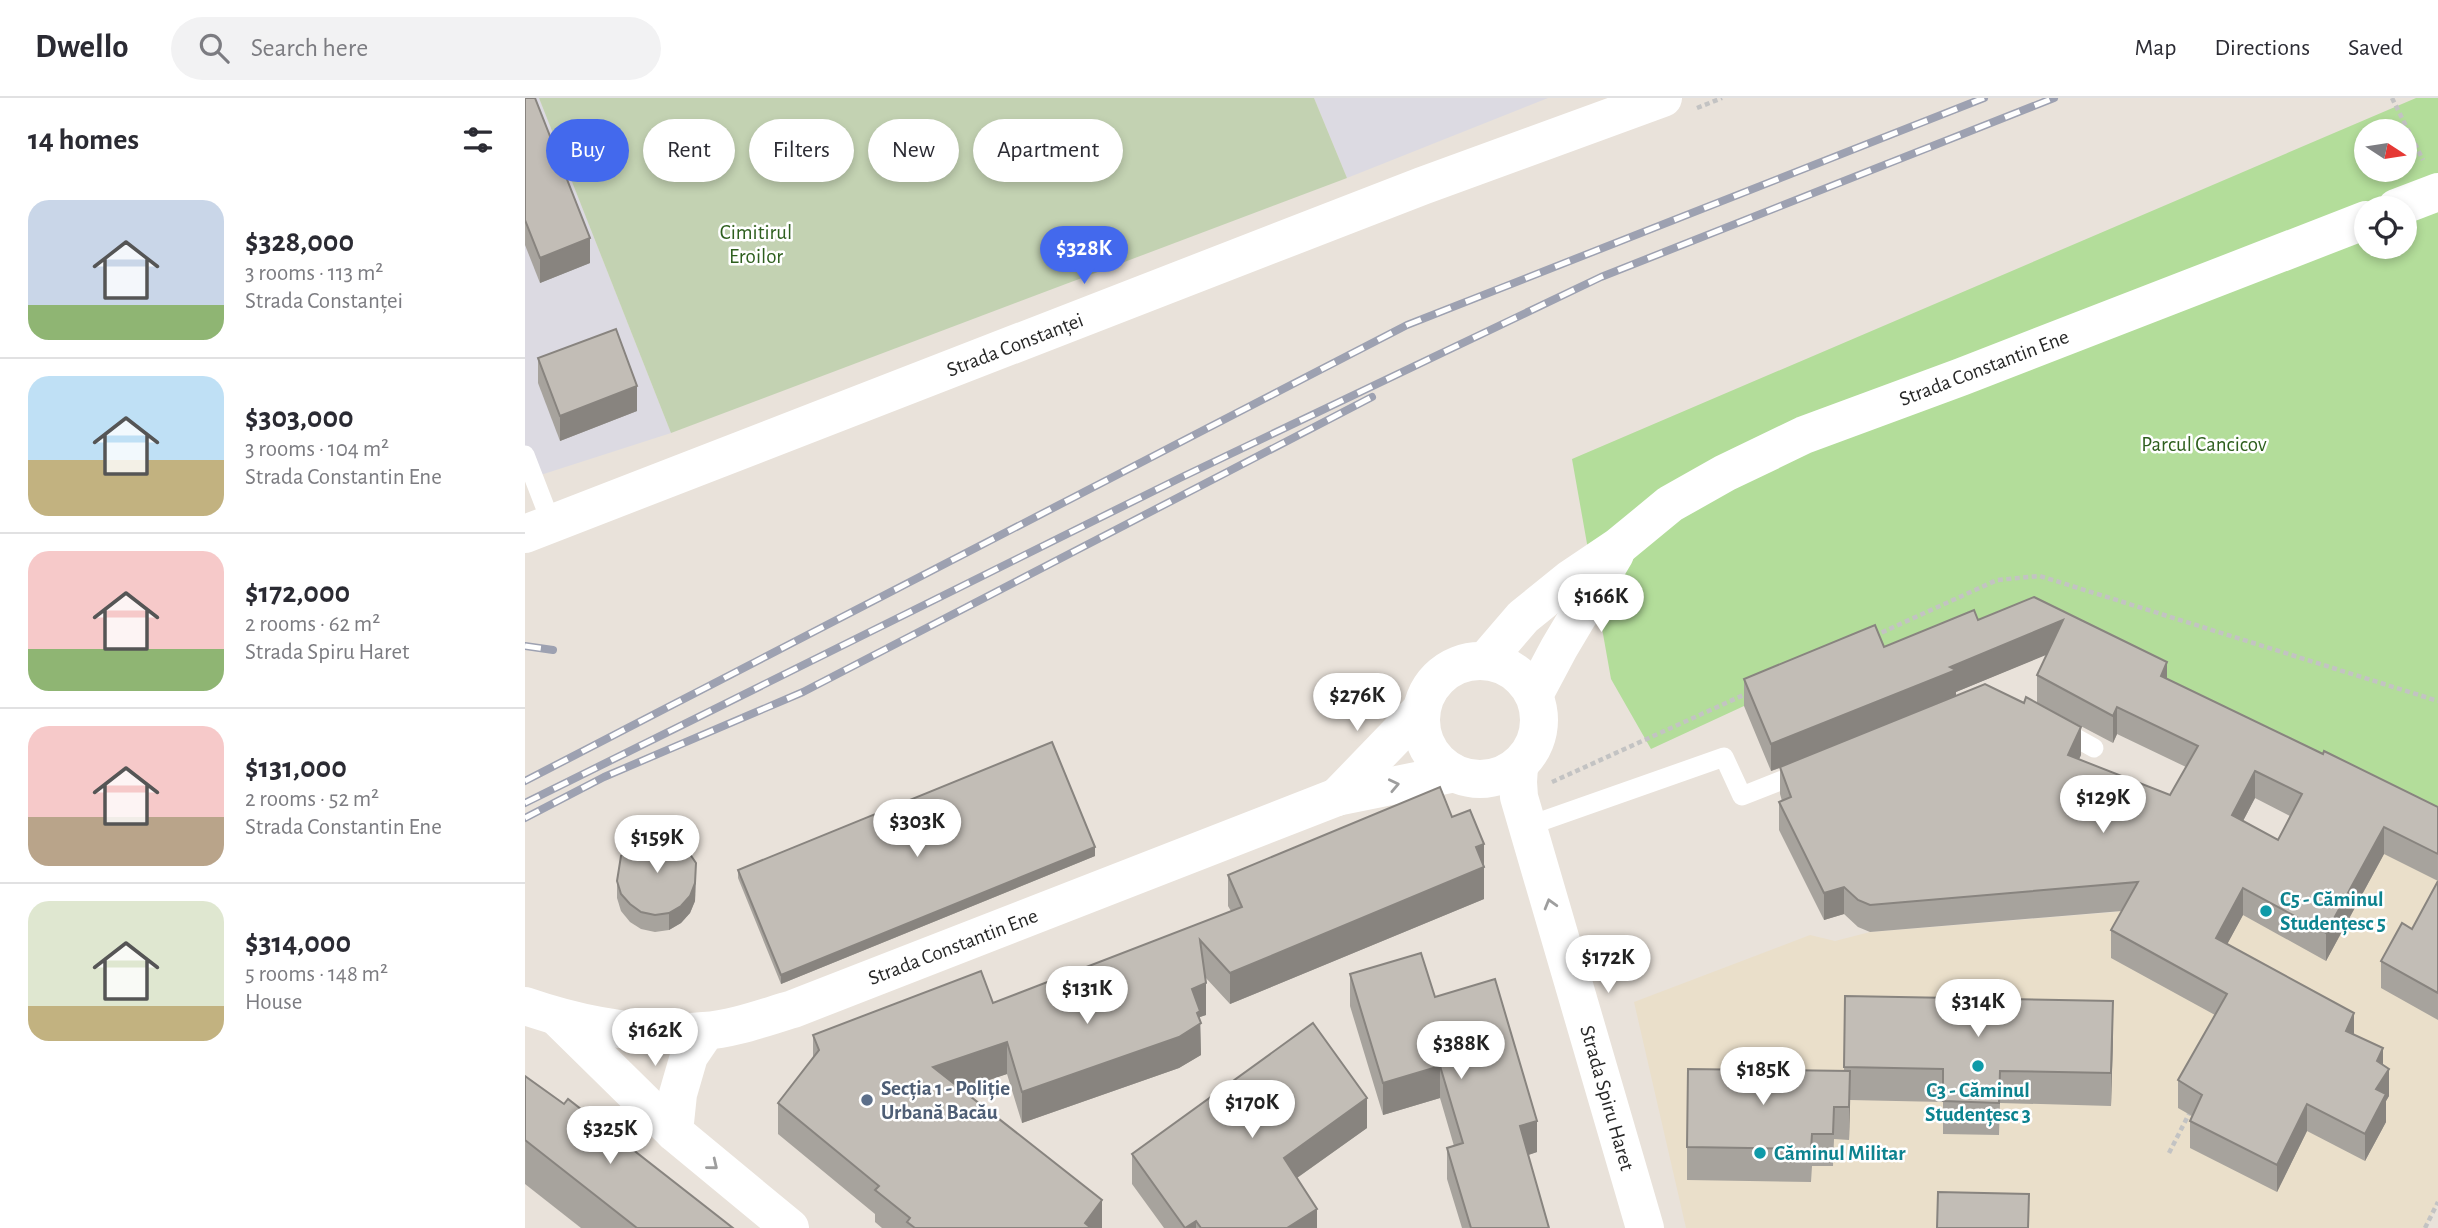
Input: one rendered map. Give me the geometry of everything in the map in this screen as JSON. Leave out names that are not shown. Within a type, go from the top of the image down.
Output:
[{"type":"main road","name":"Strada Constanței","points":[[538,529],[1422,186],[1663,98]]},
{"type":"main road","points":[[2411,196],[2432,180]]},
{"type":"main road","name":"Strada Constantin Ene","points":[[1486,660],[1523,617],[1570,579],[1619,546],[1670,504],[1725,472],[1804,435],[2354,225]]},
{"type":"main road","name":"Strada Constantin Ene","points":[[1534,695],[1619,546]]},
{"type":"main road","points":[[1486,660],[1506,666],[1523,678],[1534,695],[1539,714],[1539,733],[1531,751],[1522,796],[1498,778],[1474,781],[1451,774],[1432,757],[1421,735],[1420,711],[1430,687],[1450,668],[1467,662],[1486,660]]},
{"type":"main road","name":"Strada Constantin Ene","points":[[1337,797],[1420,711]]},
{"type":"main road","name":"Strada Constantin Ene","points":[[541,1012],[615,1030],[657,1032],[706,1031],[793,1009],[1337,797],[1451,774]]},
{"type":"main road","name":"Strada Spiru Haret","points":[[1522,796],[1645,1228]]},
{"type":"main road","points":[[541,1012],[674,1132],[790,1228]]},
{"type":"main road","points":[[674,1132],[678,1094],[689,1056],[706,1031]]},
{"type":"lane","points":[[525,455],[538,529]]},
{"type":"lane","points":[[2045,721],[2094,748]]},
{"type":"lane","points":[[1522,796],[1724,757],[1742,796],[1818,766]]},
{"type":"path","points":[[2392,98],[2432,180]]},
{"type":"path","points":[[1872,637],[1997,580],[2040,576],[2438,701]]},
{"type":"path","points":[[1522,796],[1758,689]]},
{"type":"path","points":[[2169,1153],[2189,1114]]},
{"type":"path","points":[[2425,1228],[2438,1202]]},
{"type":"shaded area","points":[[525,98],[539,98],[547,119],[546,182],[572,182],[671,433],[525,480]]},
{"type":"shaded area","points":[[1314,98],[1548,98],[1347,178]]},
{"type":"shaded area","points":[[2174,805],[2280,862],[2438,832],[2438,1202],[2425,1228],[1686,1228],[1634,1002],[1810,935],[1835,941],[1870,932],[2116,912]]},
{"type":"green space","name":"Cimitirul Eroilor","points":[[539,98],[1314,98],[1347,178],[671,433],[572,182],[629,182],[629,119],[547,119]]},
{"type":"green space","name":"Parcul Cancicov","points":[[2416,98],[2438,98],[2438,832],[2067,640],[1744,706],[1651,749],[1611,679],[1572,459],[2354,125],[2354,182],[2417,182],[2417,119],[2367,119]]},
{"type":"building","points":[[525,98],[535,98],[546,126],[546,182],[568,182],[590,238],[540,258],[525,220]]},
{"type":"building","points":[[616,329],[637,386],[560,416],[538,358]]},
{"type":"building","points":[[2034,597],[2167,662],[2161,676],[2438,807],[2438,854],[2384,827],[2326,933],[2243,888],[2216,938],[2354,1013],[2346,1031],[2383,1048],[2377,1061],[2389,1069],[2376,1089],[2386,1094],[2365,1134],[2307,1104],[2277,1165],[2190,1121],[2202,1095],[2178,1080],[2227,994],[2111,930],[2138,882],[1870,905],[1858,900],[1844,887],[1824,893],[1779,802],[1791,797],[1780,767],[1985,684],[2024,703],[2026,697],[2081,727],[2068,755],[2170,795],[2198,746],[2117,707],[2113,716],[2037,675],[2063,620],[1950,667],[1956,670],[1771,744],[1744,679],[1875,625],[1884,647],[1974,610],[1978,620]],"holes":[[[2255,771],[2302,794],[2278,840],[2232,815]]]},
{"type":"building","points":[[1052,742],[1095,847],[781,975],[738,870]]},
{"type":"building","points":[[1440,787],[1452,817],[1470,810],[1484,844],[1476,847],[1484,867],[1230,973],[1200,940],[1206,983],[1192,989],[1200,1011],[1197,1013],[1201,1023],[1179,1037],[1022,1092],[1007,1042],[933,1067],[1102,1200],[1085,1223],[1091,1228],[915,1228],[907,1222],[910,1218],[875,1190],[879,1186],[778,1103],[819,1050],[813,1035],[981,971],[993,1003],[1242,907],[1228,875]]},
{"type":"building","points":[[651,836],[675,840],[685,847],[696,863],[695,883],[690,896],[681,906],[669,913],[655,915],[641,912],[630,904],[621,894],[617,881],[621,856],[639,839]]},
{"type":"building","points":[[2438,881],[2438,993],[2381,961],[2402,923],[2412,929]]},
{"type":"building","points":[[1421,953],[1435,997],[1495,979],[1537,1121],[1520,1126],[1549,1228],[1471,1228],[1447,1148],[1463,1143],[1440,1066],[1383,1083],[1350,974]]},
{"type":"building","points":[[1845,996],[2113,1001],[2111,1073],[2000,1071],[1999,1103],[1943,1101],[1943,1069],[1844,1067]]},
{"type":"building","points":[[1313,1023],[1367,1098],[1284,1158],[1317,1209],[1287,1228],[1201,1228],[1196,1221],[1185,1228],[1132,1154]]},
{"type":"building","points":[[1688,1069],[1850,1071],[1849,1107],[1834,1107],[1833,1134],[1812,1134],[1811,1149],[1687,1147]]},
{"type":"building","points":[[525,1076],[564,1104],[568,1099],[733,1228],[637,1228],[525,1140]]},
{"type":"building","points":[[1938,1192],[2029,1194],[2028,1228],[1937,1228]]},
{"type":"railway","points":[[525,781],[1407,325],[1984,98]]},
{"type":"railway","points":[[525,803],[1180,478],[1601,277],[2054,98]]},
{"type":"railway","points":[[525,818],[604,777],[803,692],[1372,397]]},
{"type":"railway","points":[[525,646],[553,650]]},
{"type":"place","name":"C5 - Căminul Studențesc 5","points":[[2266,911]]},
{"type":"place","name":"C3 - Căminul Studențesc 3","points":[[1978,1066]]},
{"type":"place","name":"Secția 1 - Poliție Urbană Bacău","points":[[867,1100]]},
{"type":"place","name":"Căminul Militar","points":[[1760,1153]]}]
